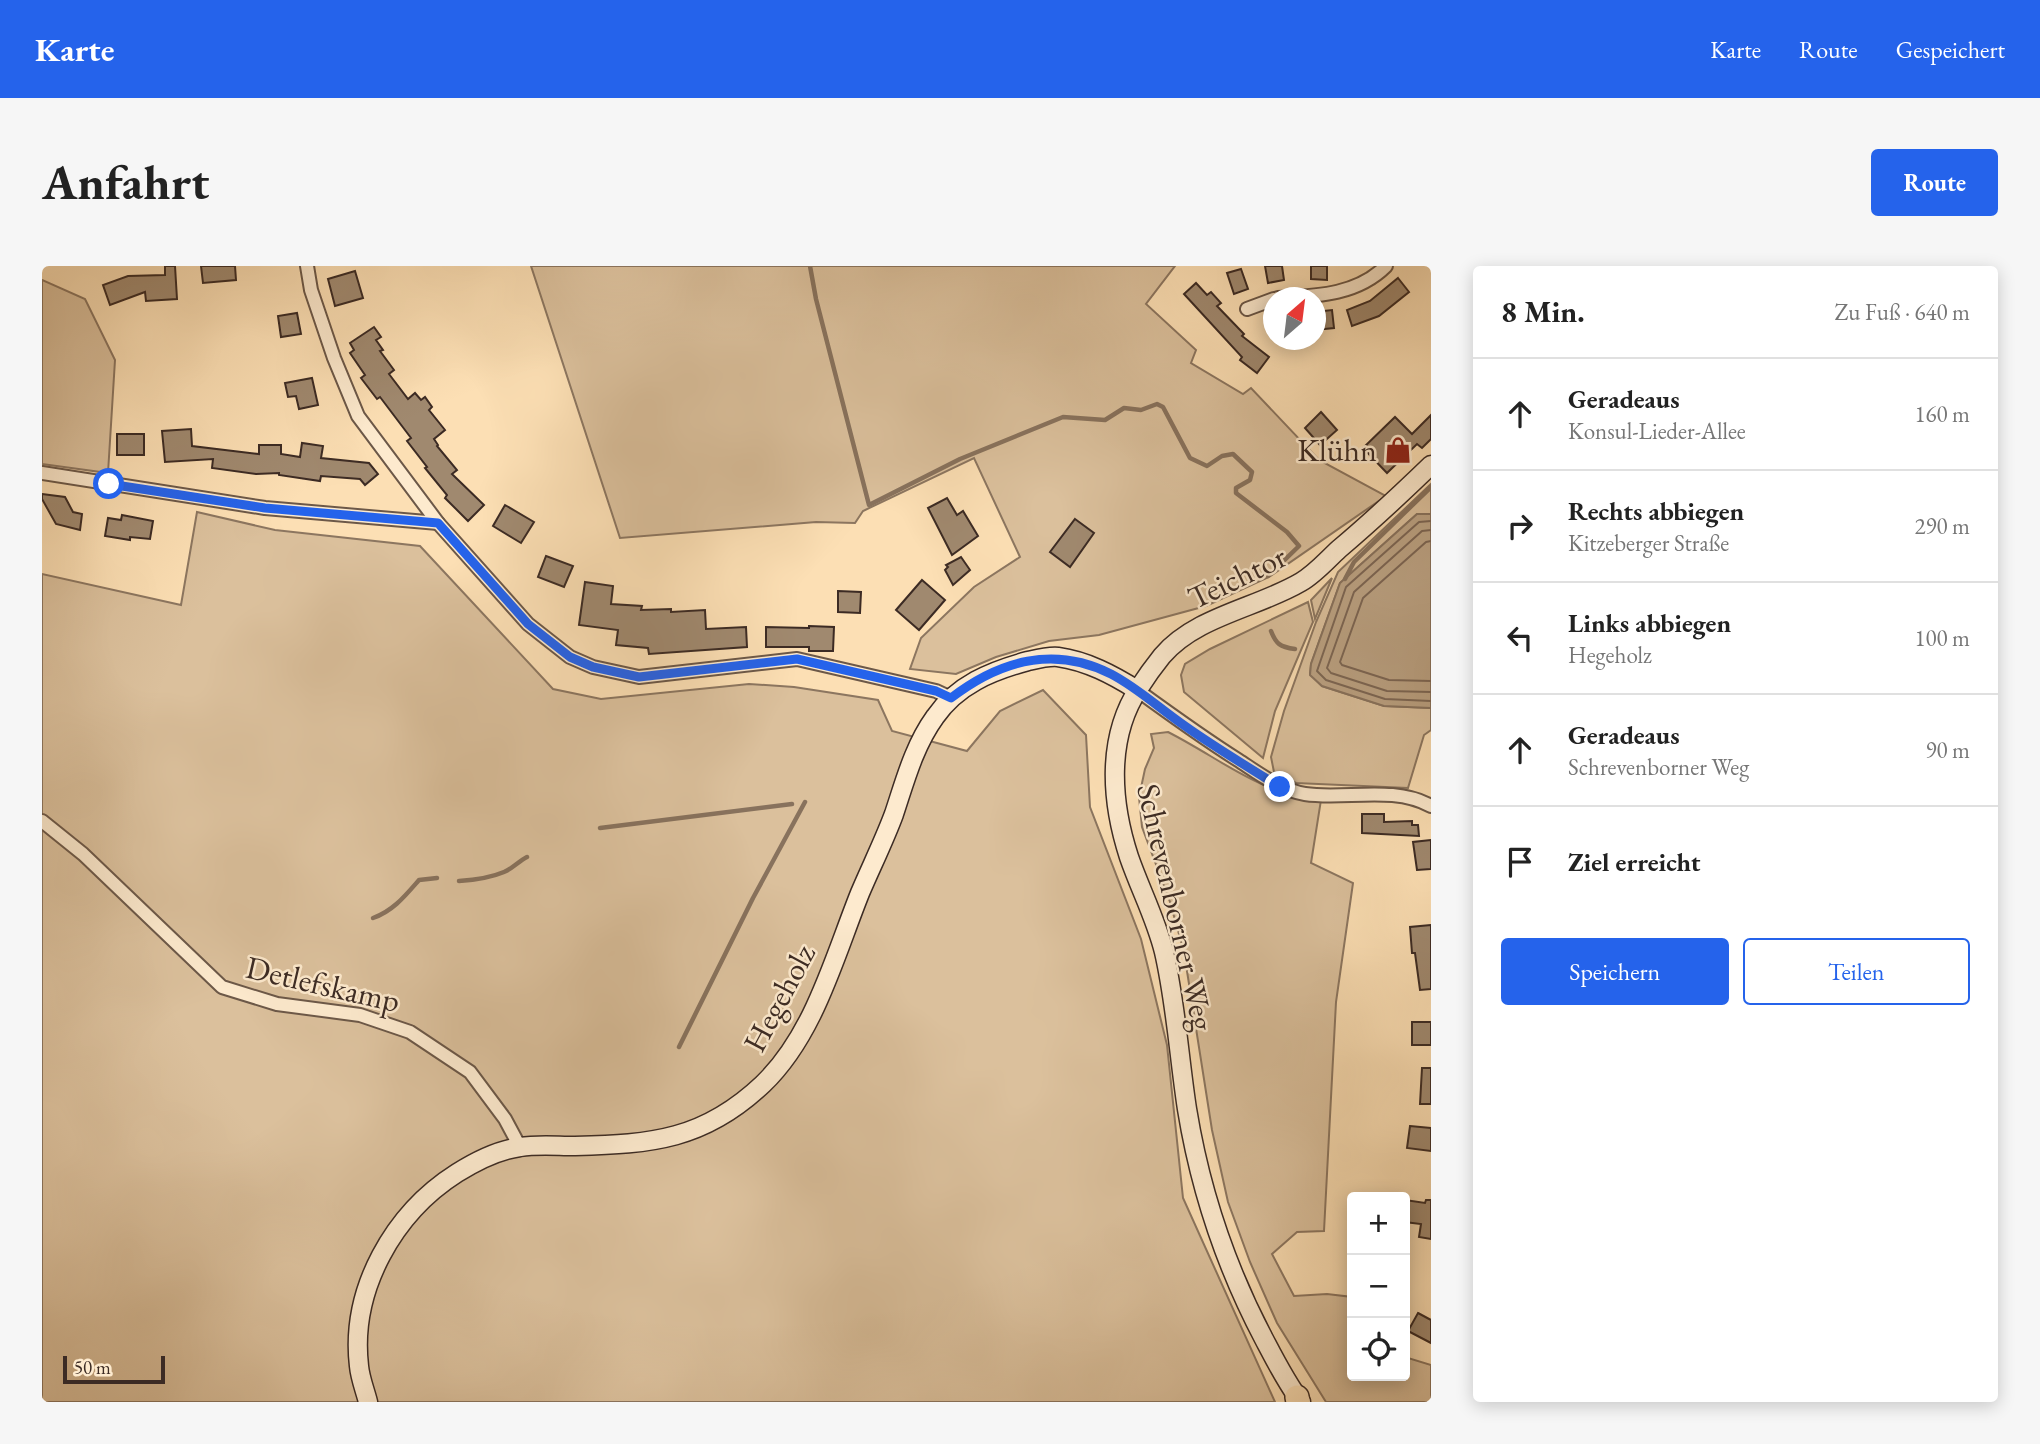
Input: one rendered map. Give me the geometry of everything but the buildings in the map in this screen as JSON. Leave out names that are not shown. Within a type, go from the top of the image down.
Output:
[{"type":"street","points":[[307,266],[311,290],[334,358],[358,416],[438,523],[528,624],[570,657],[593,667],[639,677],[797,659],[936,691],[951,698]]},
{"type":"street","points":[[1326,294],[1344,292],[1377,276],[1386,266]]},
{"type":"street","points":[[1247,309],[1263,303]]},
{"type":"street","name":"Teichtor","points":[[1137,690],[1163,654],[1185,636],[1216,619],[1270,598],[1304,581],[1431,465]]},
{"type":"street","points":[[42,474],[265,508],[438,523]]},
{"type":"street","name":"Hegeholz","points":[[368,1402],[359,1368],[361,1319],[371,1278],[388,1241],[410,1211],[436,1186],[468,1166],[497,1153],[520,1147],[628,1144],[663,1140],[703,1127],[748,1098],[771,1076],[793,1046],[818,999],[892,818],[916,749],[933,719],[951,698],[997,669],[1056,657],[1110,673],[1137,690]]},
{"type":"street","points":[[1137,690],[1185,726],[1280,787],[1304,794],[1362,794],[1418,799],[1431,806]]},
{"type":"street","name":"Schrevenborner Weg","points":[[1137,690],[1122,721],[1115,758],[1115,786],[1122,831],[1129,858],[1155,921],[1164,952],[1196,1155],[1210,1209],[1241,1294],[1298,1400]]},
{"type":"street","name":"Detlefskamp","points":[[42,821],[83,854],[222,987],[277,1004],[360,1015],[410,1032],[470,1072],[505,1119],[520,1147]]},
{"type":"shaded area","points":[[531,266],[1175,266],[1146,304],[1196,350],[1191,363],[1243,394],[1251,388],[1319,460],[1386,496],[1269,577],[1206,606],[1099,635],[1049,641],[996,657],[956,674],[910,669],[921,638],[974,587],[1020,557],[974,458],[863,511],[855,523],[816,522],[620,538]]},
{"type":"shaded area","points":[[42,280],[85,299],[115,360],[108,473],[42,464]]},
{"type":"shaded area","points":[[1431,484],[1431,514],[1417,514],[1340,583],[1311,664],[1310,674],[1322,686],[1384,706],[1431,708],[1431,730],[1424,735],[1408,788],[1296,783],[1274,772],[1271,757],[1284,711],[1316,622],[1338,572]]},
{"type":"shaded area","points":[[197,512],[275,530],[420,546],[553,689],[601,699],[749,684],[794,687],[878,700],[892,731],[967,751],[1000,711],[1043,690],[1086,735],[1090,807],[1141,939],[1167,1045],[1183,1198],[1275,1402],[42,1402],[42,574],[181,605]]},
{"type":"shaded area","points":[[1332,578],[1315,619],[1311,600]]},
{"type":"shaded area","points":[[1308,602],[1313,622],[1275,711],[1263,758],[1184,692],[1181,675],[1185,664],[1210,649]]},
{"type":"shaded area","points":[[1168,732],[1259,783],[1298,796],[1321,800],[1311,863],[1353,883],[1336,1002],[1324,1231],[1297,1232],[1272,1254],[1294,1296],[1327,1294],[1347,1296],[1347,1381],[1410,1381],[1410,1359],[1431,1365],[1431,1402],[1326,1402],[1277,1323],[1250,1262],[1228,1202],[1212,1130],[1184,952],[1170,902],[1142,827],[1139,797],[1145,769],[1154,748],[1151,734]]},
{"type":"water","points":[[1417,514],[1431,514],[1431,708],[1384,706],[1322,686],[1310,675],[1311,664],[1340,583]]},
{"type":"waterway","points":[[810,266],[869,505],[960,459],[1063,417],[1105,420],[1124,408],[1141,410],[1157,404],[1163,407],[1190,458],[1207,466],[1222,456],[1233,454],[1252,472],[1250,480],[1236,488],[1236,493],[1287,532],[1299,546],[1268,576]]},
{"type":"waterway","points":[[1345,579],[1354,562],[1431,487]]},
{"type":"waterway","points":[[1271,631],[1279,644],[1295,649]]},
{"type":"waterway","points":[[679,1047],[753,898],[805,802]]},
{"type":"waterway","points":[[600,828],[792,804]]},
{"type":"waterway","points":[[459,881],[499,874],[527,857]]},
{"type":"waterway","points":[[373,918],[393,907],[419,880],[437,878]]},
{"type":"place","name":"Klühn","points":[[1398,450]]},
{"type":"route","points":[[109,484],[265,508],[438,523],[528,624],[570,657],[593,667],[639,677],[797,659],[893,680],[936,691],[951,698],[997,669],[1056,657],[1085,664],[1110,673],[1137,690],[1185,726],[1280,787]]}]
